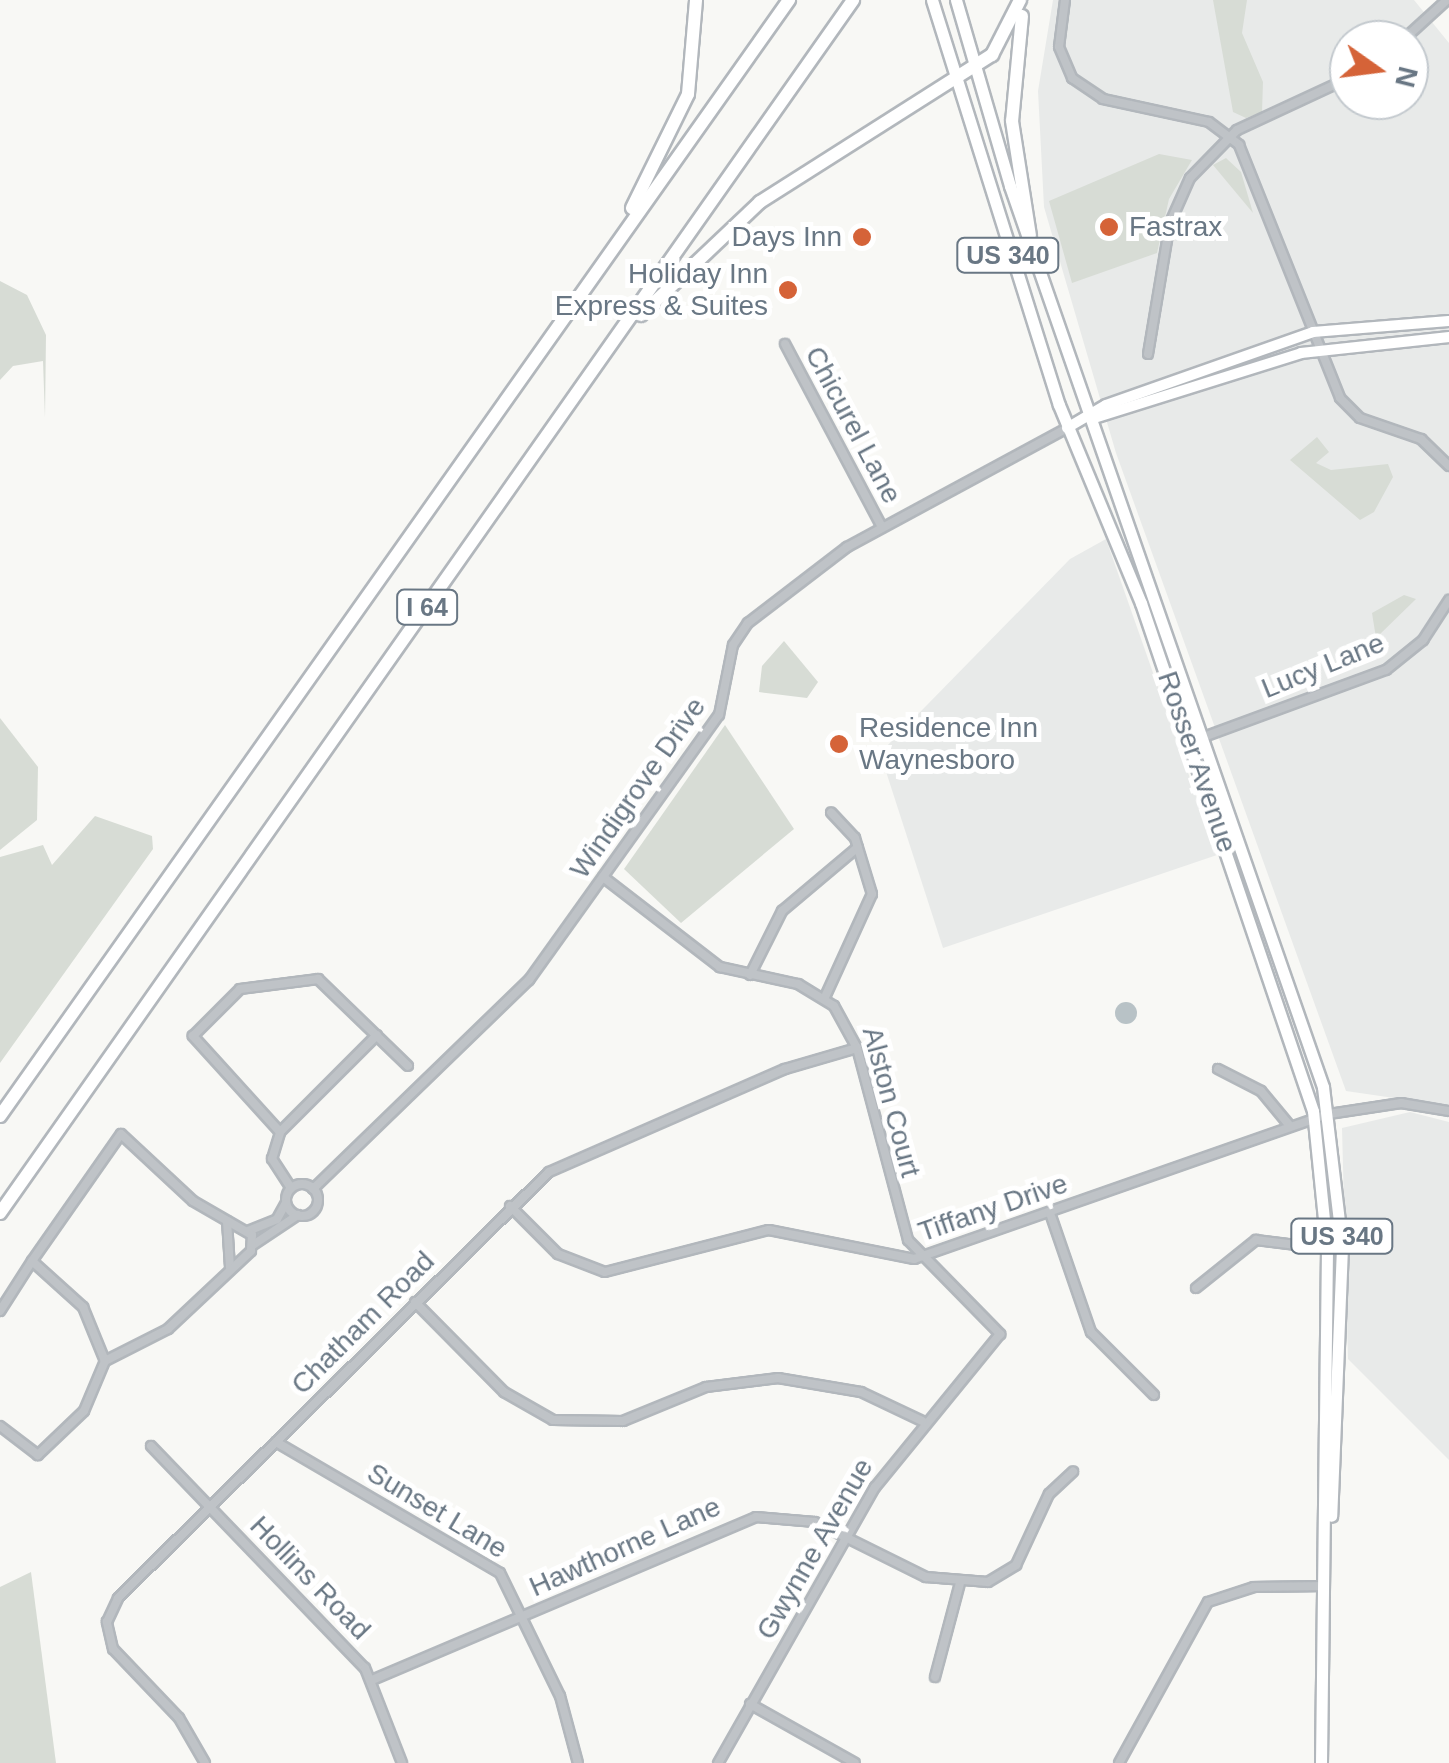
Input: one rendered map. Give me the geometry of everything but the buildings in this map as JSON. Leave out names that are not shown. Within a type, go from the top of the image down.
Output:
[{"type":"highway","points":[[568,311],[678,120],[697,56],[696,0]]},
{"type":"highway","name":"I 64","points":[[0,1116],[788,0]]},
{"type":"highway","name":"I 64","points":[[0,1214],[853,0]]},
{"type":"highway","points":[[594,370],[740,217],[956,79],[1006,40],[1022,0]]},
{"type":"highway","points":[[1022,0],[1012,120],[1030,236]]},
{"type":"main road","name":"Rosser Avenue","points":[[932,0],[1067,428],[1190,742],[1315,1118],[1327,1250],[1321,1763]]},
{"type":"main road","name":"Rosser Avenue","points":[[956,0],[1090,418],[1204,736],[1329,1114],[1342,1249],[1326,1550]]},
{"type":"main road","points":[[1067,428],[1313,332],[1449,321]]},
{"type":"main road","points":[[1090,418],[1321,349],[1449,336]]},
{"type":"street","points":[[1065,0],[1059,47],[1081,87],[1230,135],[1350,410],[1416,436],[1449,466]]},
{"type":"street","points":[[1425,20],[1447,0]]},
{"type":"street","points":[[1148,354],[1174,212],[1230,135],[1329,88]]},
{"type":"street","name":"Chicurel Lane","points":[[784,344],[882,527]]},
{"type":"street","name":"Windigrove Drive","points":[[298,1215],[316,1208],[313,1188],[518,992],[724,706],[741,631],[811,570],[882,527],[1067,428]]},
{"type":"street","name":"Lucy Lane","points":[[1190,742],[1386,670],[1424,640],[1449,600]]},
{"type":"street","points":[[604,877],[711,962],[825,998],[872,894],[858,847],[831,812]]},
{"type":"street","points":[[750,975],[782,911],[858,847]]},
{"type":"street","points":[[280,1132],[193,1036],[234,994],[318,979],[408,1066]]},
{"type":"street","name":"Alston Court","points":[[825,998],[857,1048],[900,1221],[926,1257],[998,1328],[998,1344],[970,1372]]},
{"type":"street","points":[[291,1188],[272,1158],[280,1132],[378,1036]]},
{"type":"street","name":"Chatham Road","points":[[205,1763],[107,1631],[118,1598],[510,1206],[575,1156],[857,1048]]},
{"type":"street","points":[[1218,1069],[1261,1090],[1290,1126]]},
{"type":"street","name":"Tiffany Drive","points":[[510,1206],[558,1254],[605,1272],[769,1230],[884,1259],[926,1257],[1329,1114],[1401,1103],[1449,1111]]},
{"type":"street","points":[[0,1311],[121,1134],[227,1221],[245,1230],[253,1245]]},
{"type":"street","points":[[291,1188],[313,1188]]},
{"type":"street","points":[[229,1235],[245,1230],[286,1203],[291,1188]]},
{"type":"street","points":[[0,1426],[38,1455],[84,1411],[105,1361],[168,1329],[253,1245],[298,1215],[286,1203]]},
{"type":"street","points":[[1050,1213],[1091,1332],[1154,1395]]},
{"type":"street","points":[[227,1221],[230,1267]]},
{"type":"street","points":[[1196,1288],[1256,1240],[1342,1249]]},
{"type":"street","points":[[230,1252],[245,1255]]},
{"type":"street","points":[[32,1261],[83,1308],[105,1361]]},
{"type":"street","points":[[415,1302],[504,1392],[552,1420],[623,1420],[706,1386],[778,1378],[861,1392],[922,1422]]},
{"type":"street","name":"Gwynne Avenue","points":[[718,1763],[846,1535],[922,1422],[970,1372]]},
{"type":"street","name":"Sunset Lane","points":[[276,1442],[490,1565],[526,1615],[578,1763]]},
{"type":"street","name":"Hollins Road","points":[[152,1446],[372,1680],[402,1763]]},
{"type":"street","name":"Hawthorne Lane","points":[[372,1680],[740,1521],[798,1517],[846,1535],[912,1572],[960,1584],[988,1582],[1016,1566],[1048,1494],[1073,1472]]},
{"type":"street","points":[[936,1677],[960,1584]]},
{"type":"street","points":[[1119,1763],[1208,1602],[1254,1587],[1326,1586]]},
{"type":"street","points":[[750,1704],[856,1763]]},
{"type":"shaded area","points":[[1053,0],[1414,0],[1449,43],[1449,1106],[1346,1091],[1116,453],[1044,207],[1038,91]]},
{"type":"shaded area","points":[[1213,0],[1247,0],[1242,33],[1263,82],[1262,112],[1246,118],[1233,112]]},
{"type":"shaded area","name":"Fastrax","points":[[1159,154],[1192,160],[1169,199],[1157,253],[1072,283],[1049,201]]},
{"type":"shaded area","points":[[1226,158],[1241,172],[1253,213],[1213,165]]},
{"type":"shaded area","points":[[0,281],[27,295],[46,335],[45,418],[43,361],[13,366],[0,380]]},
{"type":"shaded area","points":[[1317,437],[1329,452],[1316,463],[1331,470],[1388,464],[1393,477],[1374,512],[1360,520],[1290,460]]},
{"type":"shaded area","points":[[1106,539],[1217,855],[943,948],[880,753],[1070,559]]},
{"type":"shaded area","points":[[1404,595],[1416,599],[1376,638],[1372,613]]},
{"type":"shaded area","points":[[784,641],[818,682],[807,698],[759,692],[762,666]]},
{"type":"shaded area","points":[[0,718],[38,767],[37,820],[0,850]]},
{"type":"shaded area","points":[[725,725],[794,829],[681,923],[624,869]]},
{"type":"shaded area","points":[[95,816],[152,836],[153,849],[0,1063],[0,857],[43,845],[52,865]]},
{"type":"shaded area","points":[[1126,1002],[1134,1005],[1134,1021],[1126,1024],[1118,1021],[1115,1013],[1118,1005]]},
{"type":"shaded area","points":[[1410,1112],[1449,1122],[1449,1460],[1348,1359],[1342,1128]]},
{"type":"shaded area","points":[[31,1572],[56,1763],[0,1763],[0,1587]]},
{"type":"place","name":"Fastrax","points":[[1109,227]]},
{"type":"place","name":"Days Inn","points":[[862,237]]},
{"type":"place","name":"Holiday Inn Express & Suites","points":[[788,290]]},
{"type":"place","name":"Residence Inn Waynesboro","points":[[839,744]]}]
